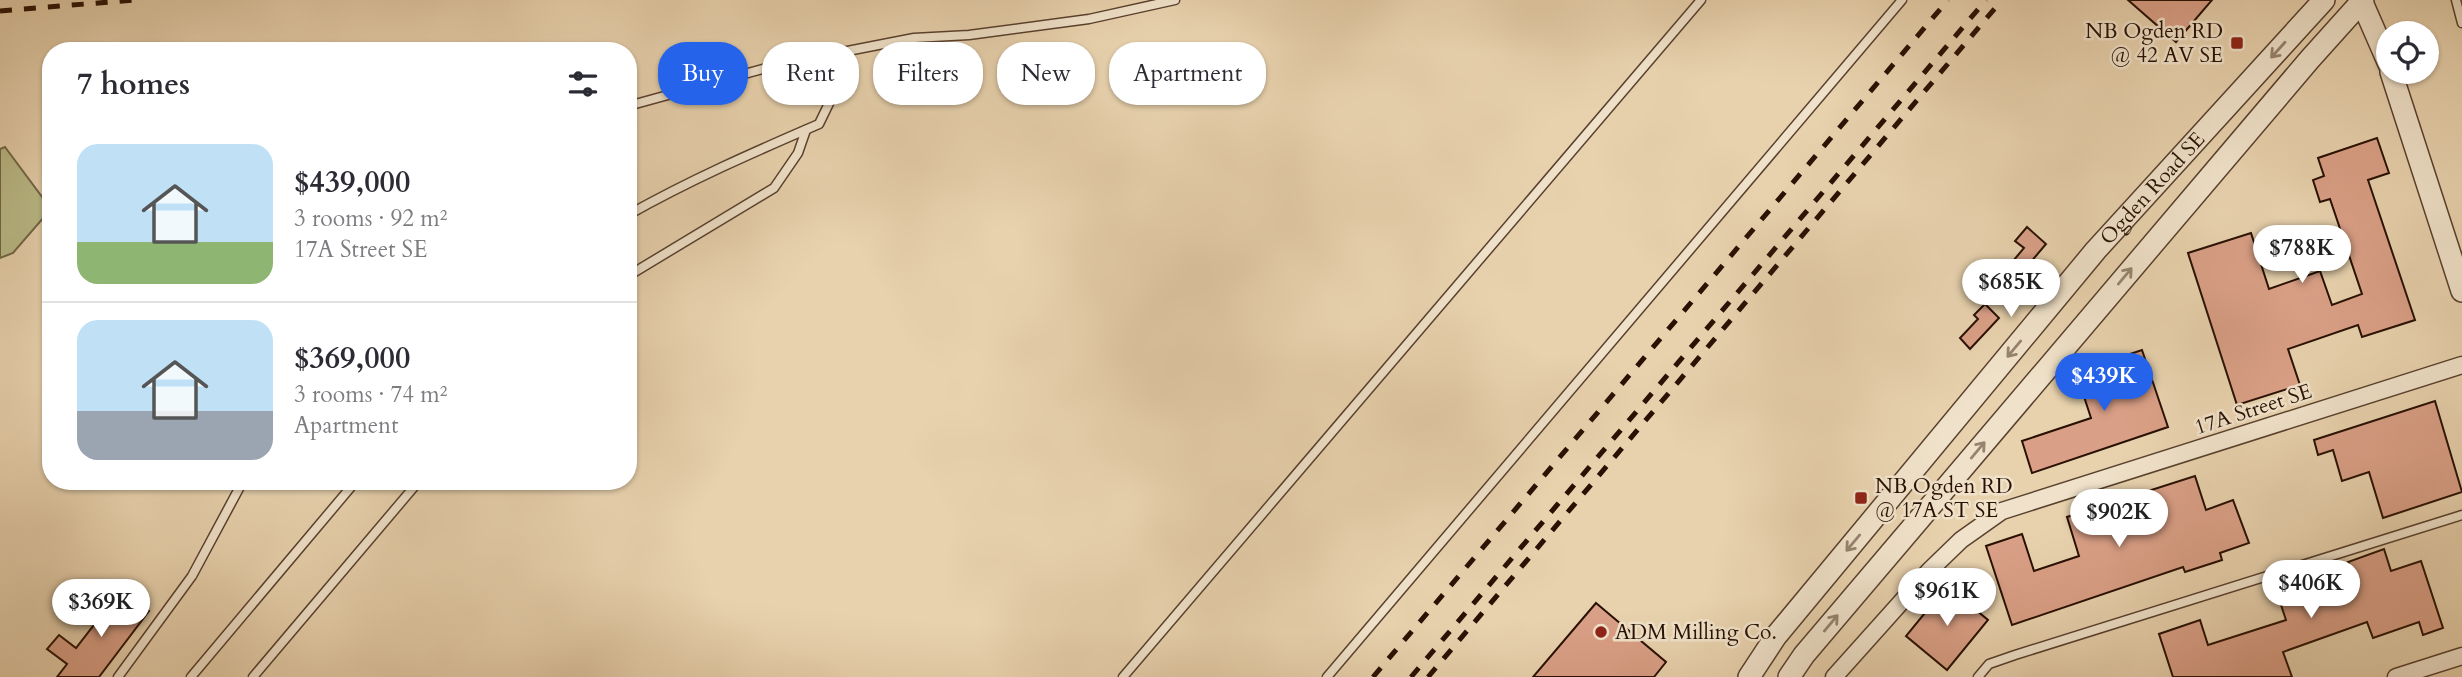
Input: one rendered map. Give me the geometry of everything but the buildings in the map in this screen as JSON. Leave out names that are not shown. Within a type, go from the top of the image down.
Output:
[{"type":"street","name":"Ogden Road SE","points":[[1749,677],[1776,636],[2096,250],[2324,0]]},
{"type":"street","name":"Ogden Road SE","points":[[1789,677],[1804,654],[2362,0]]},
{"type":"street","points":[[2362,0],[2376,33]]},
{"type":"street","points":[[2395,84],[2462,291]]},
{"type":"street","name":"17A Street SE","points":[[1834,677],[1929,570],[1961,540],[2002,511],[2462,365]]},
{"type":"street","points":[[2396,677],[2462,656]]},
{"type":"lane","points":[[859,49],[914,38],[980,34],[1089,19],[1175,0]]},
{"type":"lane","points":[[1123,677],[1701,0]]},
{"type":"lane","points":[[1327,677],[1902,0]]},
{"type":"lane","points":[[2456,0],[2462,23]]},
{"type":"lane","points":[[637,104],[762,69]]},
{"type":"lane","points":[[637,210],[724,164],[819,124],[828,105]]},
{"type":"lane","points":[[637,271],[774,188],[798,153],[806,130]]},
{"type":"lane","points":[[118,677],[192,576],[238,490]]},
{"type":"lane","points":[[191,677],[348,490]]},
{"type":"lane","points":[[253,677],[411,490]]},
{"type":"lane","points":[[1978,677],[1989,664],[2015,654],[2462,515]]},
{"type":"green space","points":[[5,147],[42,197],[42,219],[13,253],[0,258],[0,149]]},
{"type":"railway","points":[[0,11],[134,0]]},
{"type":"railway","points":[[1373,677],[1948,0]]},
{"type":"railway","points":[[1411,677],[1986,0]]},
{"type":"railway","points":[[1428,677],[2002,0]]},
{"type":"place","name":"NB Ogden RD @ 42 AV SE","points":[[2237,43]]},
{"type":"place","name":"NB Ogden RD @ 17A ST SE","points":[[1861,498]]},
{"type":"place","name":"ADM Milling Co.","points":[[1601,632]]}]
